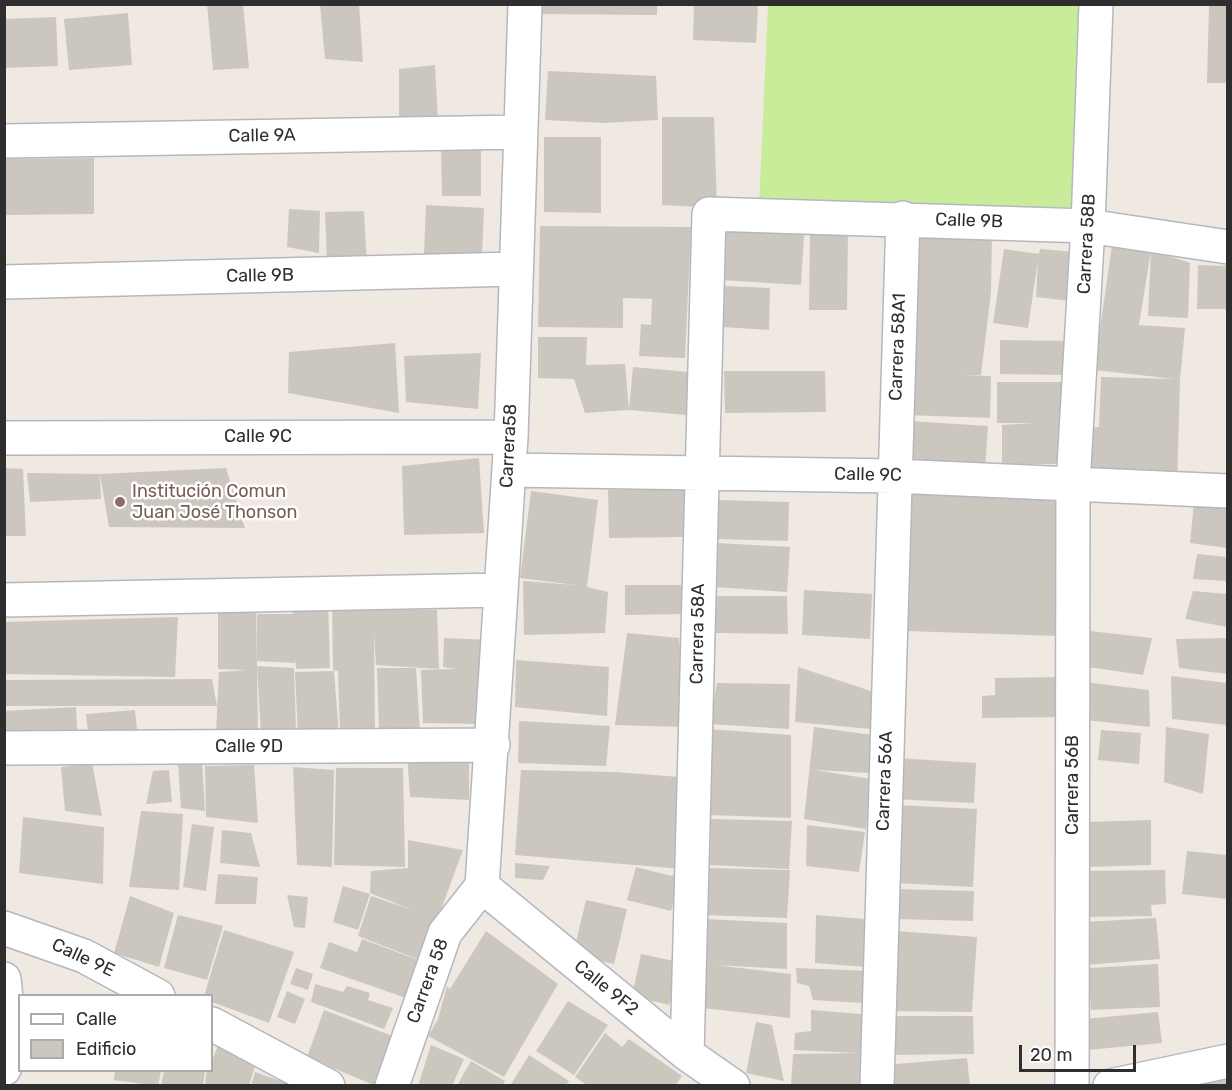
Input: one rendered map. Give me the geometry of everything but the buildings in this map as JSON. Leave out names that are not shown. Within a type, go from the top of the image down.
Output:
[{"type":"street","name":"Carrera58","points":[[482,886],[493,745],[511,437],[514,269],[525,4]]},
{"type":"street","name":"Carrera 58B","points":[[1073,484],[1088,226],[1096,4]]},
{"type":"street","name":"Calle 9A","points":[[4,141],[519,132]]},
{"type":"street","name":"Calle 9B","points":[[709,214],[903,218],[1088,226],[1227,247]]},
{"type":"street","name":"Carrera 58A","points":[[687,1054],[709,214]]},
{"type":"street","name":"Carrera 58A1","points":[[894,476],[903,218]]},
{"type":"street","name":"Calle 9B","points":[[4,282],[514,269]]},
{"type":"street","name":"Calle 9C","points":[[4,438],[511,437]]},
{"type":"street","name":"Calle 9C","points":[[508,470],[894,476],[1227,491]]},
{"type":"street","name":"Carrera 56A","points":[[877,1086],[894,476]]},
{"type":"street","name":"Carrera 56B","points":[[1072,1086],[1073,484]]},
{"type":"street","points":[[4,600],[501,590]]},
{"type":"street","name":"Calle 9D","points":[[4,748],[493,745]]},
{"type":"street","name":"Calle 9F2","points":[[482,886],[687,1054],[733,1086]]},
{"type":"street","name":"Carrera 58","points":[[392,1086],[445,933],[482,886]]},
{"type":"street","name":"Calle 9E","points":[[4,928],[84,956],[154,994]]},
{"type":"street","points":[[4,979],[11,1049],[4,1069]]},
{"type":"street","points":[[213,1025],[328,1086]]},
{"type":"street","points":[[1110,1086],[1227,1061]]},
{"type":"green space","points":[[768,5],[1088,5],[1086,207],[759,207]]},
{"type":"place","name":"Institución Comun Juan José Thonson","points":[[120,502]]}]
